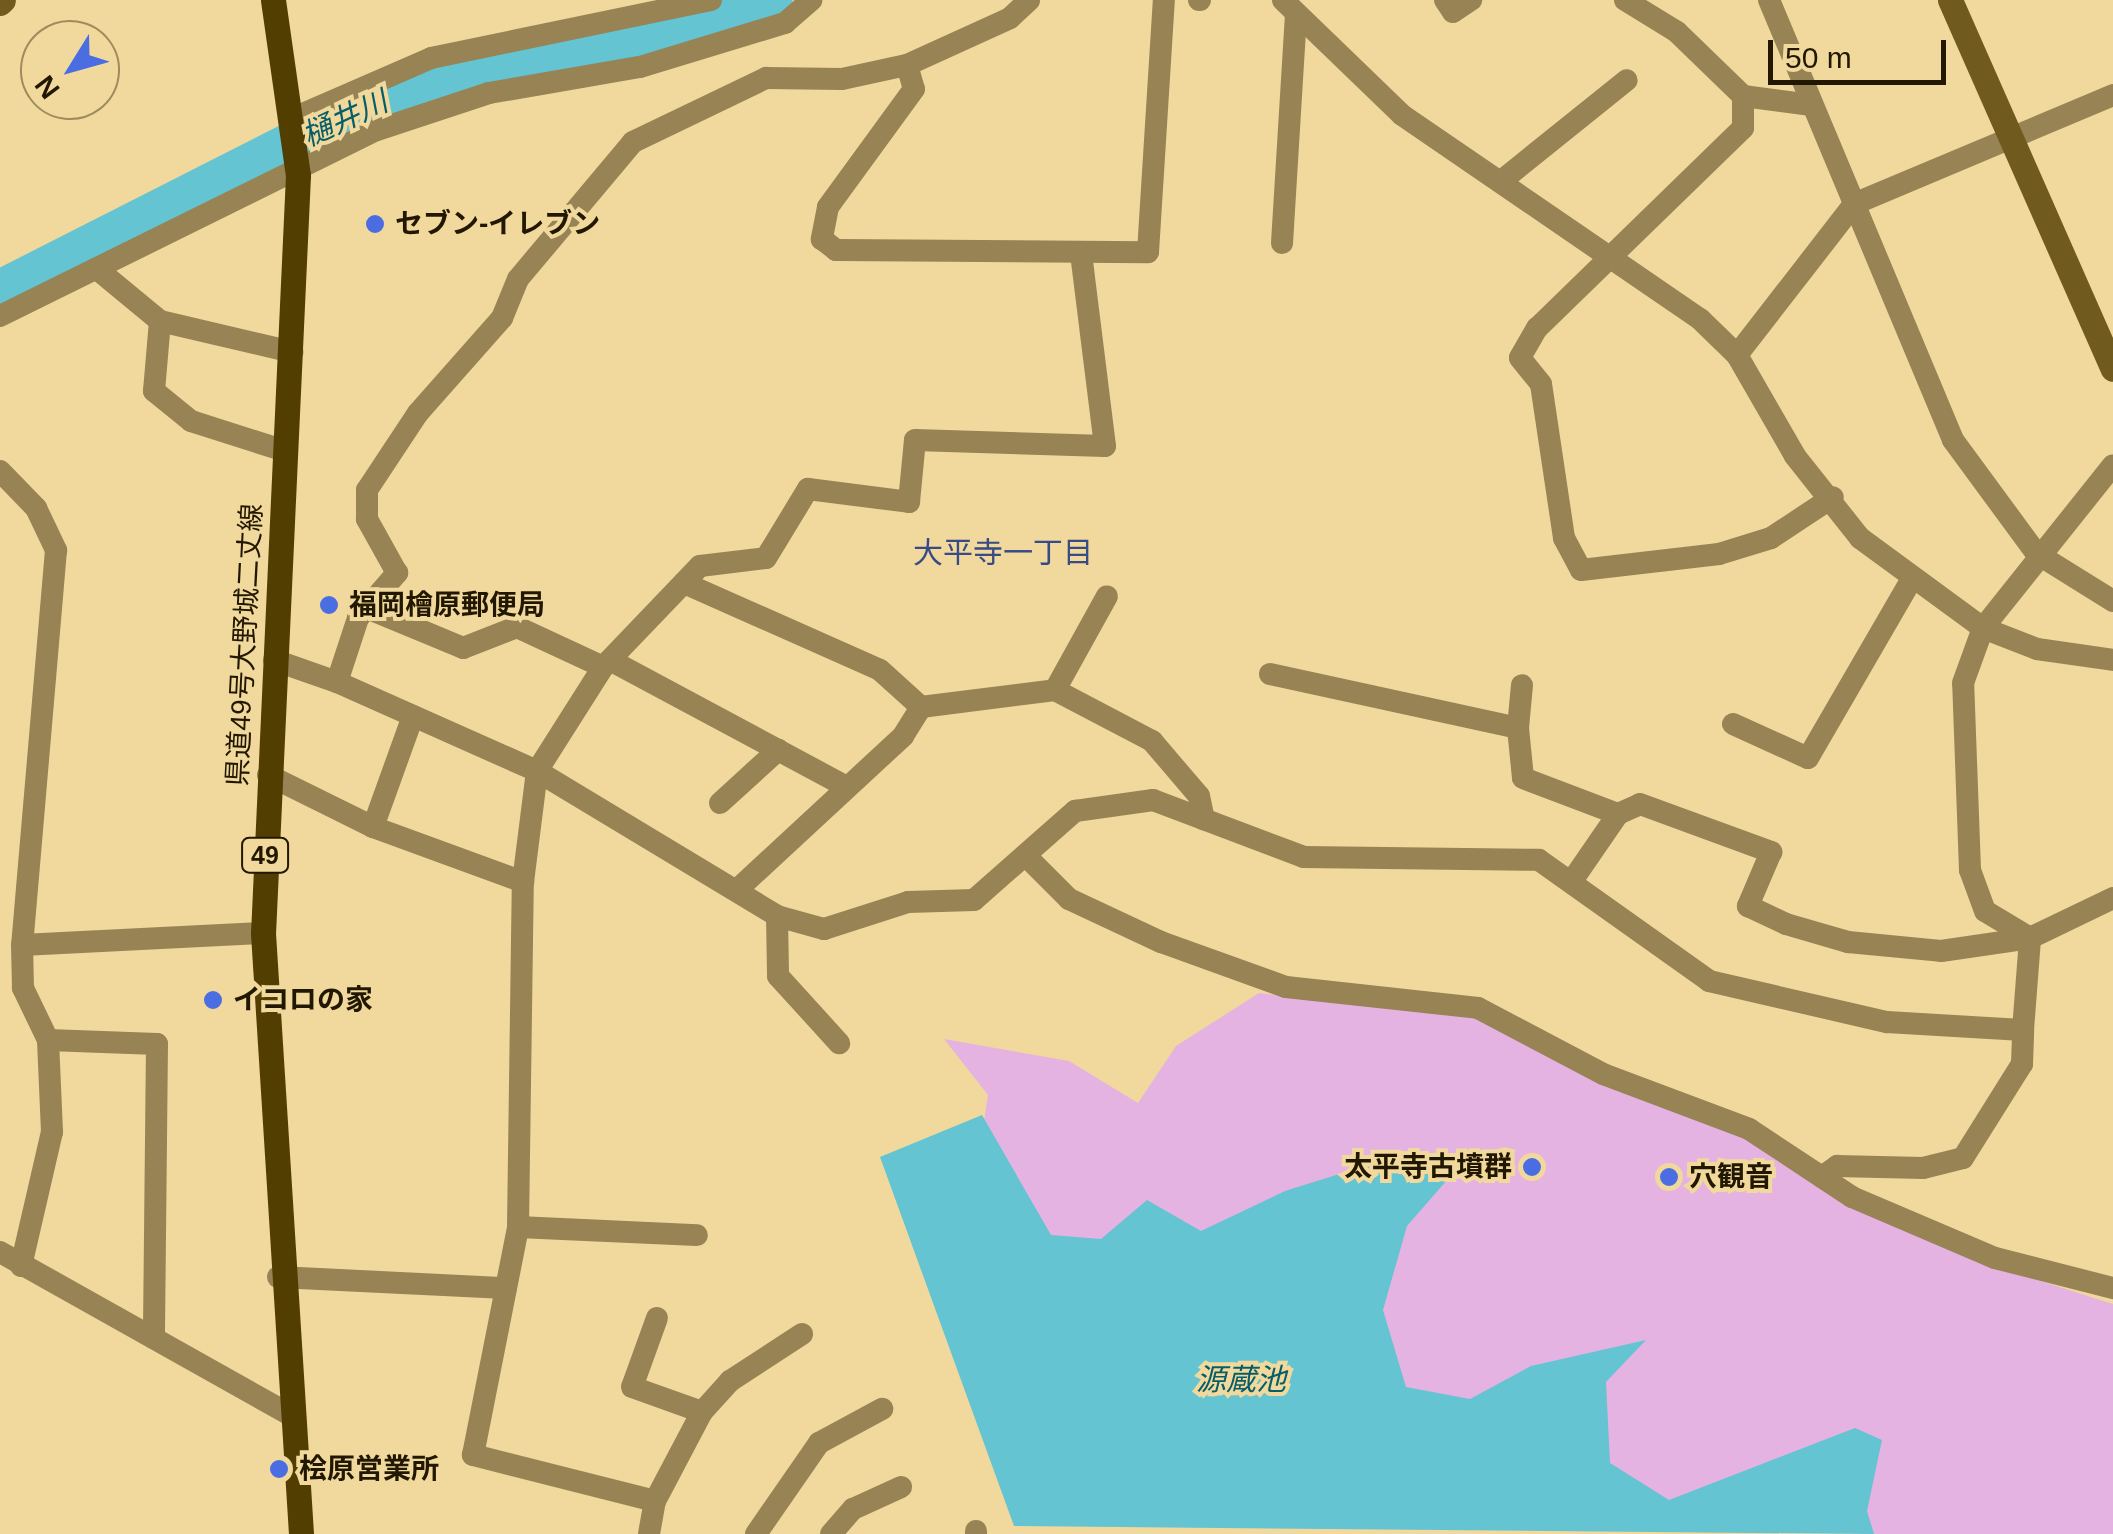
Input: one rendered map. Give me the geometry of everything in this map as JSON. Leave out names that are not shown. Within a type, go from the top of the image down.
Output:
[{"type":"main road","name":"県道49号大野城二丈線","points":[[273,0],[298,176],[263,932],[278,1277],[301,1534]]},
{"type":"street","points":[[291,119],[431,58],[630,8],[711,0]]},
{"type":"street","points":[[0,316],[298,176],[377,130],[490,93],[640,68],[785,23],[811,0]]},
{"type":"street","points":[[338,682],[367,608],[397,573],[367,519],[368,490],[418,412],[502,318],[518,278],[633,142],[766,78],[842,79],[906,64],[1010,18],[1029,0]]},
{"type":"street","points":[[906,64],[914,89],[828,207],[822,238],[836,250],[1148,252],[1164,0]]},
{"type":"street","points":[[1445,0],[1453,12],[1472,0]]},
{"type":"street","points":[[1625,0],[1677,32],[1743,96],[1811,105]]},
{"type":"street","points":[[1768,0],[1952,440],[2036,553],[2113,601]]},
{"type":"street","points":[[1950,0],[2113,369]]},
{"type":"street","points":[[1289,8],[1402,116],[1505,178],[1549,223],[1614,256],[1738,355],[1794,456],[1833,498],[1860,538],[1983,628],[2113,660]]},
{"type":"street","points":[[1282,243],[1289,8]]},
{"type":"street","points":[[1505,178],[1626,80]]},
{"type":"street","points":[[1738,355],[1854,204],[2113,95]]},
{"type":"street","points":[[1743,96],[1743,128],[1538,328],[1520,358],[1541,384],[1564,538],[1582,570],[1719,554],[1771,538],[1833,498]]},
{"type":"street","points":[[655,1501],[473,1454],[518,1227],[523,882],[536,770],[607,664],[700,566],[766,558],[808,489],[908,502],[915,440],[1105,446],[1081,252]]},
{"type":"street","points":[[97,269],[160,321],[292,352]]},
{"type":"street","points":[[160,321],[154,391],[191,421],[285,451]]},
{"type":"street","points":[[2030,938],[1985,910],[1970,870],[1962,683],[1983,628],[2036,553],[2113,464]]},
{"type":"street","points":[[0,471],[36,508],[56,550],[22,945],[22,988],[48,1040],[52,1132],[21,1266]]},
{"type":"street","points":[[1734,724],[1808,758],[1913,577]]},
{"type":"street","points":[[684,583],[880,670],[921,707]]},
{"type":"street","points":[[1055,690],[1107,596]]},
{"type":"street","points":[[367,608],[463,648],[517,627],[607,664],[847,787]]},
{"type":"street","points":[[274,660],[338,682],[536,770],[739,888],[777,916],[824,929],[908,902],[974,900],[1028,858],[1075,812],[1112,800],[1153,800],[1304,856],[1539,860],[1574,878],[1708,981],[1887,1022],[2023,1030]]},
{"type":"street","points":[[1270,674],[1518,728]]},
{"type":"street","points":[[1522,685],[1518,728],[1523,778],[1618,814]]},
{"type":"street","points":[[739,888],[847,787],[921,707],[1055,690],[1152,741],[1199,796],[1204,819]]},
{"type":"street","points":[[372,827],[413,716]]},
{"type":"street","points":[[720,804],[778,750]]},
{"type":"street","points":[[268,774],[372,827],[523,882]]},
{"type":"street","points":[[1574,878],[1618,814],[1640,804],[1771,852],[1748,906],[1786,924],[1848,942],[1941,951],[2030,938],[2113,898]]},
{"type":"street","points":[[1028,858],[1069,898],[1286,987],[1478,1008],[1603,1074],[1692,1101],[1822,1177],[1996,1258],[2113,1288]]},
{"type":"street","points":[[777,916],[778,976],[839,1044]]},
{"type":"street","points":[[22,945],[263,932]]},
{"type":"street","points":[[1822,1177],[1837,1166],[1923,1168],[1963,1158],[2022,1064],[2030,938]]},
{"type":"street","points":[[48,1040],[157,1044],[154,1338]]},
{"type":"street","points":[[518,1227],[697,1235]]},
{"type":"street","points":[[0,1252],[290,1415]]},
{"type":"street","points":[[278,1277],[506,1288]]},
{"type":"street","points":[[657,1318],[632,1387],[702,1412]]},
{"type":"street","points":[[649,1534],[655,1501],[702,1412],[730,1381],[802,1334]]},
{"type":"street","points":[[756,1534],[819,1444],[882,1409]]},
{"type":"street","points":[[831,1534],[852,1508],[901,1488]]},
{"type":"shaded area","points":[[1259,993],[1475,1016],[1740,1135],[1993,1266],[2113,1304],[2113,1534],[1863,1534],[1673,1519],[1465,1421],[1387,1397],[1239,1231],[1105,1252],[1032,1246],[980,1147],[988,1095],[944,1039],[1069,1061],[1138,1103],[1176,1046]]},
{"type":"water","name":"源蔵池","points":[[982,1115],[1051,1235],[1101,1239],[1147,1200],[1201,1231],[1285,1191],[1416,1150],[1447,1180],[1407,1226],[1383,1310],[1406,1387],[1470,1399],[1531,1366],[1646,1340],[1606,1382],[1610,1463],[1669,1500],[1855,1428],[1882,1440],[1867,1511],[1874,1534],[1014,1526],[880,1157]]},
{"type":"waterway","name":"樋井川","points":[[0,291],[381,98],[668,37],[772,0]]},
{"type":"place","name":"セブン-イレブン","points":[[375,224]]},
{"type":"place","name":"福岡檜原郵便局","points":[[329,605]]},
{"type":"place","name":"イコロの家","points":[[213,1000]]},
{"type":"place","name":"太平寺古墳群","points":[[1532,1167]]},
{"type":"place","name":"穴観音","points":[[1669,1177]]},
{"type":"place","name":"桧原営業所","points":[[279,1469]]},
{"type":"district","name":"大平寺一丁目","points":[[1003,553]]}]
